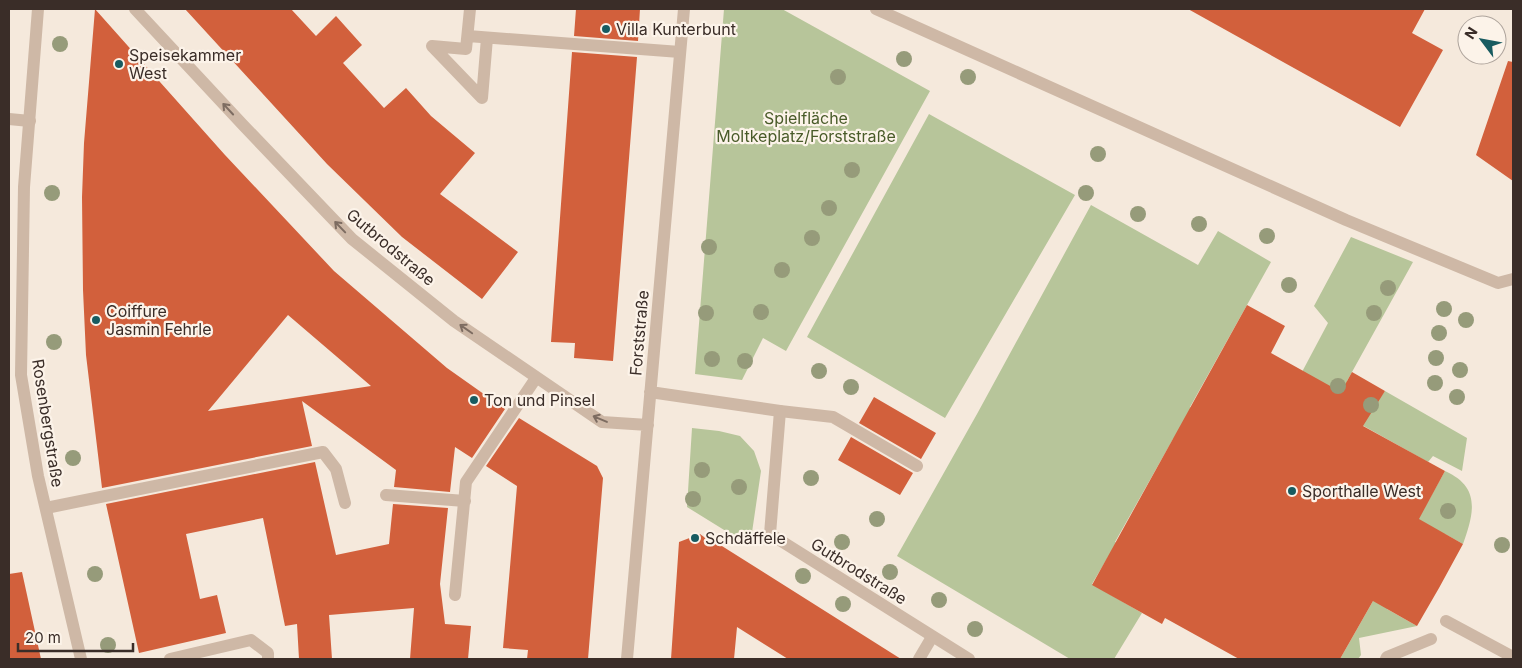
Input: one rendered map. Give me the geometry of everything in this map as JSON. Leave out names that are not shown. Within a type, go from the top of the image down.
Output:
[{"type":"street","name":"Rosenbergstraße","points":[[38,9],[24,187],[21,375],[38,476],[81,659]]},
{"type":"street","name":"Gutbrodstraße","points":[[135,9],[243,126],[352,239],[454,321],[602,422],[648,425]]},
{"type":"street","points":[[470,9],[466,49],[432,46],[482,98],[487,38]]},
{"type":"street","name":"Forststraße","points":[[627,659],[684,9]]},
{"type":"street","points":[[876,9],[1355,224],[1498,283],[1513,280]]},
{"type":"street","points":[[468,36],[680,52]]},
{"type":"street","points":[[9,119],[30,121]]},
{"type":"street","points":[[456,595],[466,482],[536,378]]},
{"type":"street","points":[[650,392],[833,417],[917,466]]},
{"type":"street","name":"Gutbrodstraße","points":[[780,411],[770,534],[969,659]]},
{"type":"street","points":[[46,508],[323,452],[336,469],[345,503]]},
{"type":"street","points":[[386,495],[465,501]]},
{"type":"street","points":[[1446,621],[1513,657]]},
{"type":"street","points":[[919,659],[932,637]]},
{"type":"street","points":[[1386,659],[1432,639]]},
{"type":"street","points":[[170,659],[251,640],[268,653],[268,659]]},
{"type":"green space","name":"Spielfläche Moltkeplatz/Forststraße","points":[[724,9],[782,9],[930,91],[786,351],[763,338],[742,380],[695,374]]},
{"type":"green space","points":[[929,114],[1075,195],[945,418],[807,337]]},
{"type":"green space","points":[[1091,205],[1198,265],[1218,231],[1271,262],[1190,407],[1195,411],[1173,439],[1115,542],[1120,545],[1108,557],[1092,584],[1142,613],[1114,659],[1070,659],[897,556]]},
{"type":"green space","points":[[1351,237],[1413,262],[1347,381],[1379,399],[1385,391],[1467,438],[1462,471],[1433,456],[1428,462],[1294,387],[1328,323],[1314,306]]},
{"type":"green space","points":[[692,428],[740,436],[754,451],[761,471],[750,546],[687,507]]},
{"type":"green space","points":[[1445,471],[1457,477],[1465,485],[1472,502],[1470,522],[1463,544],[1445,534],[1406,541]]},
{"type":"green space","points":[[1385,580],[1399,587],[1387,609],[1417,626],[1359,638],[1361,655],[1358,659],[1340,659]]},
{"type":"building","points":[[95,9],[225,155],[334,271],[447,368],[505,409],[472,458],[455,447],[450,492],[394,487],[396,470],[302,401],[312,446],[102,488],[86,355],[82,197],[84,143]],"holes":[[[288,315],[371,386],[208,411]]]},
{"type":"building","points":[[185,9],[291,9],[316,36],[336,16],[362,45],[343,63],[384,108],[406,88],[431,116],[475,153],[440,194],[518,252],[482,299],[402,237],[327,164]]},
{"type":"building","name":"Villa Kunterbunt","points":[[576,9],[640,9],[638,41],[574,36]]},
{"type":"building","points":[[1188,9],[1425,9],[1412,33],[1443,50],[1400,127]]},
{"type":"building","points":[[572,52],[637,57],[613,361],[574,358],[575,343],[551,342]]},
{"type":"building","points":[[1508,61],[1513,62],[1513,181],[1476,155]]},
{"type":"building","name":"Sporthalle West","points":[[1247,305],[1285,326],[1271,353],[1341,392],[1352,372],[1385,391],[1363,426],[1445,471],[1419,519],[1463,544],[1439,588],[1417,626],[1373,601],[1340,659],[1239,659],[1165,618],[1162,624],[1092,585]]},
{"type":"building","points":[[874,397],[936,433],[921,459],[859,423]]},
{"type":"building","points":[[519,418],[597,466],[603,478],[588,659],[527,659],[528,650],[503,648],[517,486],[486,466]]},
{"type":"building","points":[[851,437],[913,473],[900,495],[838,460]]},
{"type":"building","points":[[315,462],[336,555],[389,544],[393,504],[448,508],[440,584],[445,624],[471,626],[468,659],[410,659],[414,608],[329,615],[332,659],[299,659],[297,624],[285,626],[263,518],[186,534],[200,599],[217,595],[226,633],[139,653],[106,504]]},
{"type":"building","points":[[700,534],[901,659],[788,659],[737,627],[734,659],[671,659],[679,542]]},
{"type":"building","points":[[22,572],[41,659],[9,659],[9,574]]},
{"type":"place","name":"Villa Kunterbunt","points":[[606,29]]},
{"type":"place","name":"Speisekammer West","points":[[119,64]]},
{"type":"place","name":"Coiffure Jasmin Fehrle","points":[[96,320]]},
{"type":"place","name":"Ton und Pinsel","points":[[474,400]]},
{"type":"place","name":"Sporthalle West","points":[[1292,491]]},
{"type":"place","name":"Schdäffele","points":[[695,538]]}]
